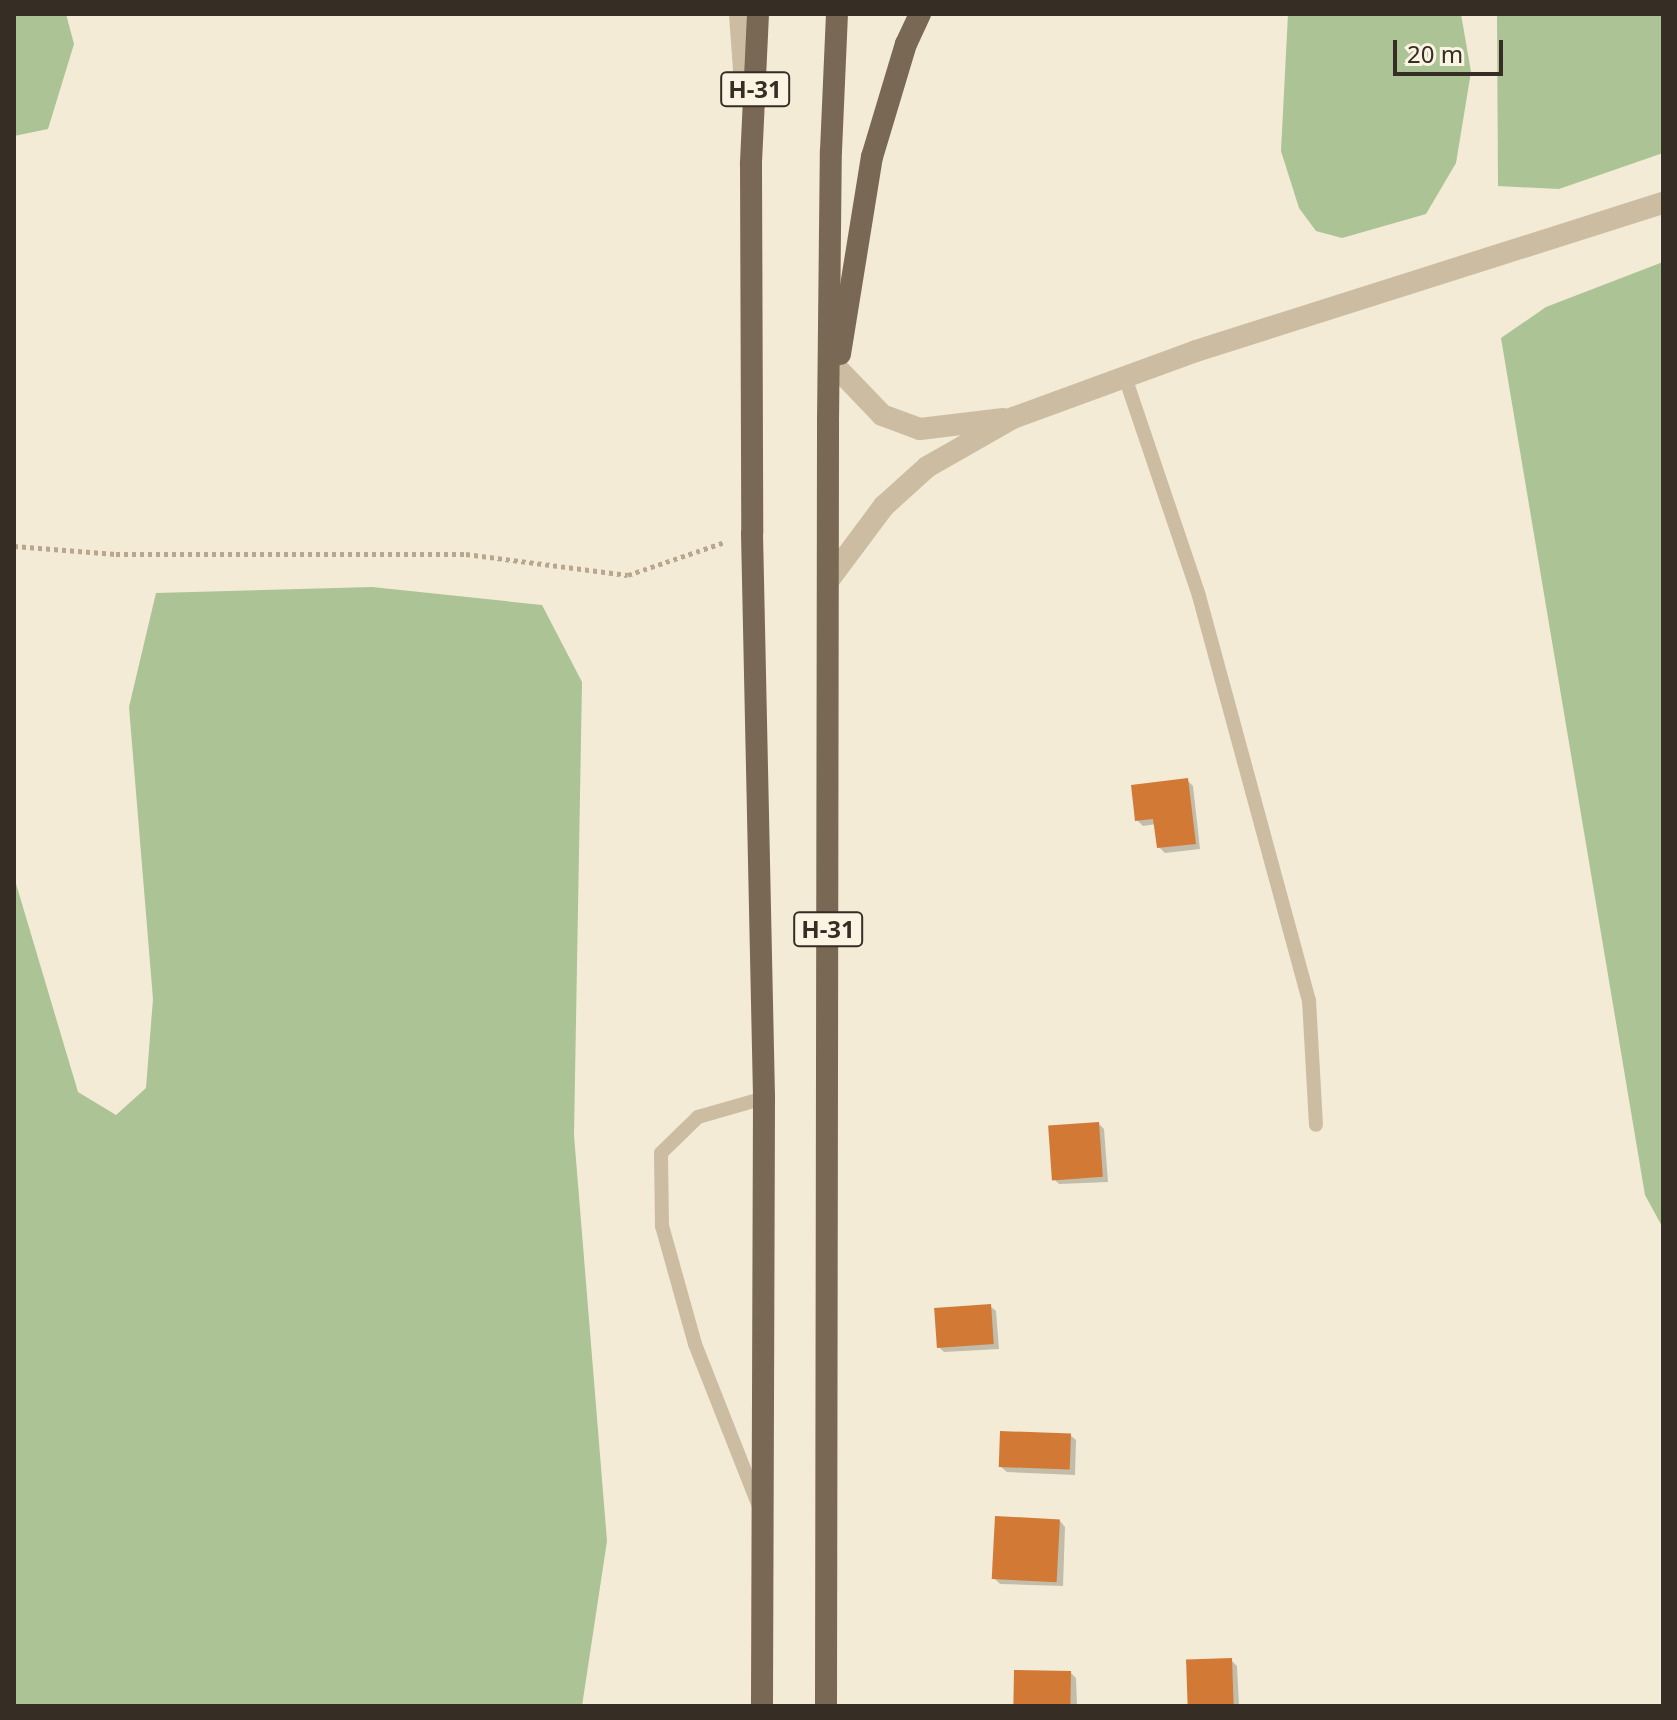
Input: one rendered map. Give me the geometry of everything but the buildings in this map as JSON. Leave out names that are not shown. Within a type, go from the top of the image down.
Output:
[{"type":"main road","name":"Н-31","points":[[758,14],[751,165],[752,533],[764,1098],[762,1706]]},
{"type":"main road","name":"Н-31","points":[[826,1706],[828,422],[831,151],[837,14]]},
{"type":"main road","points":[[828,422],[872,157],[906,44],[920,14]]},
{"type":"street","points":[[740,14],[751,165]]},
{"type":"street","points":[[828,581],[884,506],[927,467],[1013,418],[1196,351],[1663,203]]},
{"type":"street","points":[[837,368],[882,415],[920,429],[1013,418]]},
{"type":"lane","points":[[1125,377],[1199,596],[1309,1000],[1316,1125]]},
{"type":"lane","points":[[762,1514],[695,1344],[662,1226],[661,1153],[698,1117],[764,1098]]},
{"type":"path","points":[[14,546],[116,554],[466,554],[628,575],[752,533]]},
{"type":"green space","points":[[14,14],[66,14],[74,44],[48,129],[14,136]]},
{"type":"green space","points":[[1288,14],[1461,14],[1471,72],[1456,163],[1426,214],[1342,238],[1316,231],[1299,208],[1281,151]]},
{"type":"green space","points":[[1497,14],[1663,14],[1663,153],[1559,189],[1498,186]]},
{"type":"green space","points":[[1663,262],[1663,1228],[1645,1195],[1501,338],[1546,307]]},
{"type":"green space","points":[[372,587],[542,605],[582,682],[574,1135],[607,1541],[582,1706],[14,1706],[14,877],[78,1092],[116,1115],[146,1088],[153,999],[129,707],[156,593]]}]
